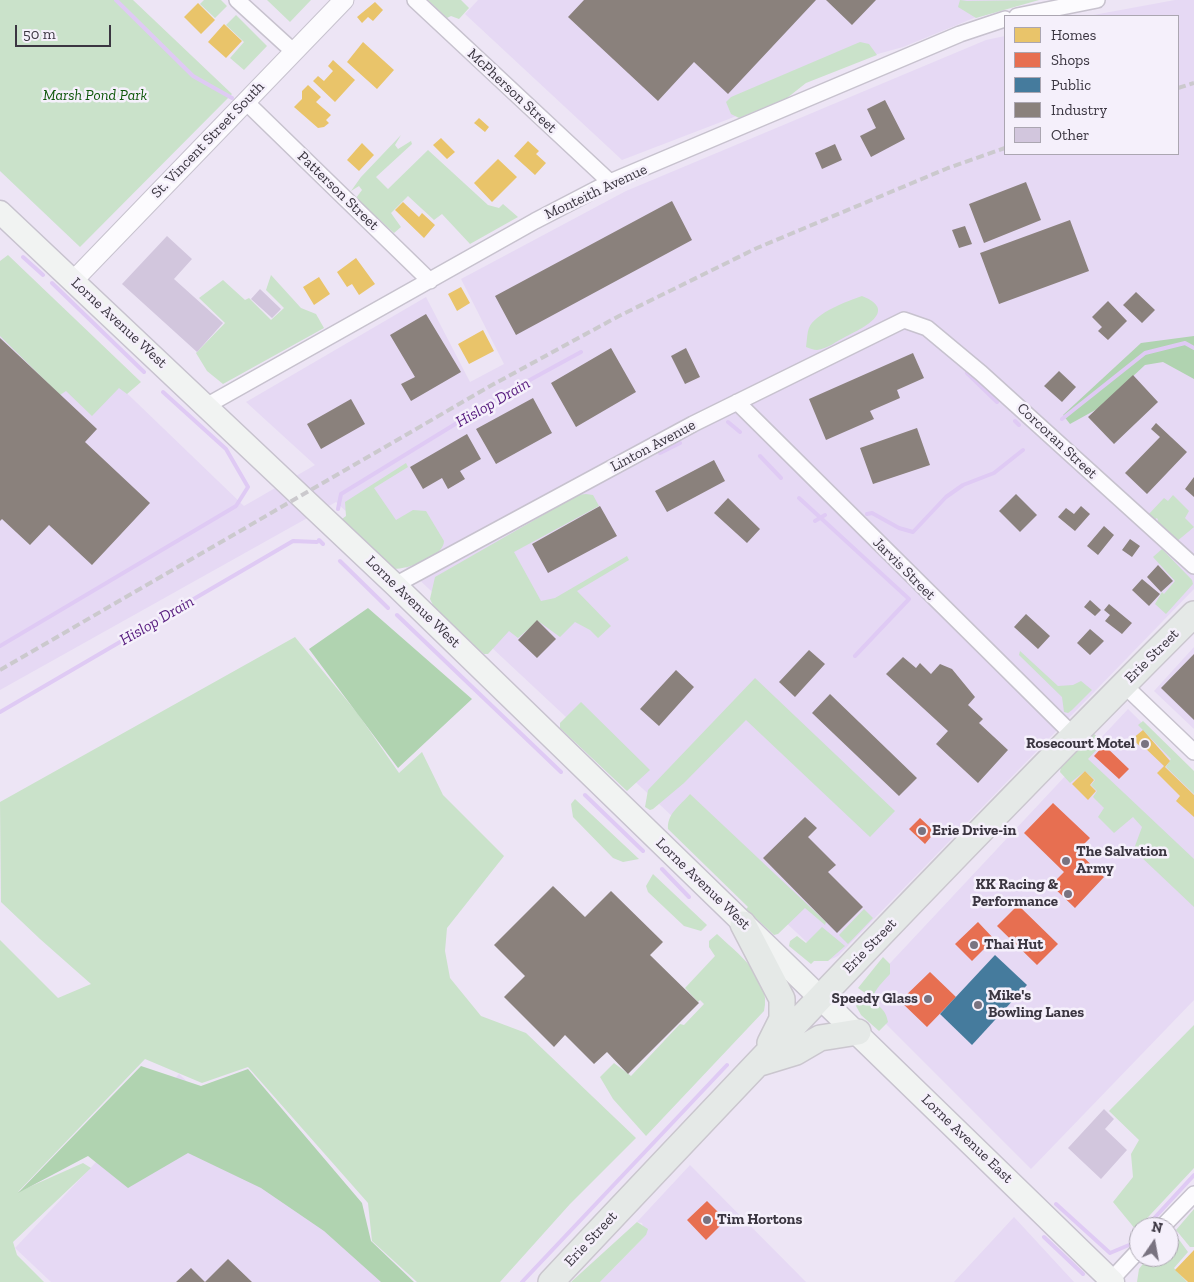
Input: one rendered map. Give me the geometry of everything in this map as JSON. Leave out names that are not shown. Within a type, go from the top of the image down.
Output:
[{"type":"main road","name":"Lorne Avenue West","points":[[0,212],[395,585],[820,997]]},
{"type":"main road","name":"Erie Street","points":[[551,1282],[760,1063],[820,997],[1073,735],[1194,614]]},
{"type":"main road","points":[[743,924],[782,999],[782,1019],[760,1063]]},
{"type":"main road","name":"Lorne Avenue East","points":[[820,997],[1112,1281]]},
{"type":"main road","points":[[760,1063],[796,1052],[820,1038],[858,1032]]},
{"type":"street","points":[[237,0],[294,52]]},
{"type":"street","name":"St. Vincent Street South","points":[[73,281],[344,0]]},
{"type":"street","name":"McPherson Street","points":[[415,0],[610,182]]},
{"type":"street","points":[[1022,15],[1097,0]]},
{"type":"street","name":"Monteith Avenue","points":[[206,406],[535,221],[610,182],[960,34],[1004,19]]},
{"type":"street","name":"Patterson Street","points":[[246,102],[430,281]]},
{"type":"street","name":"Linton Avenue","points":[[395,585],[737,402],[904,320],[915,322]]},
{"type":"street","name":"Corcoran Street","points":[[915,322],[928,328],[1006,394],[1194,566]]},
{"type":"street","name":"Jarvis Street","points":[[737,402],[1073,735]]},
{"type":"street","points":[[1124,685],[1194,752]]},
{"type":"street","points":[[1172,1217],[1194,1194]]},
{"type":"street","points":[[1112,1281],[1129,1261]]},
{"type":"shaded area","points":[[478,0],[1018,0],[903,47],[856,60],[804,83],[781,99],[622,160],[465,14]]},
{"type":"shaded area","points":[[1175,0],[1194,0],[1194,589],[838,956],[827,961],[336,502],[0,690],[0,271],[244,506],[315,465],[246,402],[426,297],[470,382],[504,364],[461,279],[626,191],[986,40],[1004,36],[1004,155],[1179,155],[1179,15],[1093,15]]},
{"type":"shaded area","points":[[1194,647],[1194,729],[1154,691]]},
{"type":"shaded area","points":[[1128,709],[1194,774],[1194,1000],[1031,1169],[867,1005],[864,991]]},
{"type":"shaded area","points":[[179,1074],[401,1282],[51,1282],[15,1248]]},
{"type":"shaded area","points":[[690,1165],[806,1282],[600,1282],[646,1235],[642,1223],[637,1222]]},
{"type":"shaded area","points":[[1014,1217],[1074,1282],[954,1282]]},
{"type":"green space","name":"Marsh Pond Park","points":[[0,0],[133,0],[232,94],[80,247],[0,171]]},
{"type":"green space","points":[[204,0],[221,0],[227,6],[215,18],[200,4]]},
{"type":"green space","points":[[267,0],[311,0],[290,22]]},
{"type":"green space","points":[[428,0],[461,0],[469,8],[459,19],[451,16],[447,18]]},
{"type":"green space","points":[[960,0],[1039,0],[976,18],[958,7]]},
{"type":"green space","points":[[236,15],[267,46],[244,70],[230,58],[244,42],[226,25]]},
{"type":"green space","points":[[860,42],[869,44],[877,55],[806,83],[787,98],[739,118],[731,114],[726,102],[731,97]]},
{"type":"green space","points":[[401,135],[395,145],[398,149],[411,141],[412,144],[376,177],[388,189],[428,150],[488,205],[499,208],[503,204],[518,217],[470,244],[442,214],[434,220],[408,196],[391,213],[401,227],[394,233],[356,198],[362,190],[359,186],[351,191],[361,177]]},
{"type":"green space","points":[[8,255],[141,382],[127,394],[119,388],[92,416],[66,391],[60,395],[0,336],[0,261]]},
{"type":"green space","points":[[271,275],[301,308],[316,314],[324,328],[223,384],[207,371],[196,353],[225,323],[199,298],[223,280],[245,300],[249,298],[271,320],[284,308],[266,290]]},
{"type":"green space","points":[[862,296],[873,302],[878,308],[878,313],[874,319],[860,329],[824,348],[817,350],[806,347],[809,328],[818,317],[832,308]]},
{"type":"green space","points":[[1194,336],[1194,379],[1163,362],[1145,365],[1099,408],[1070,424],[1063,415],[1141,343]]},
{"type":"green space","points":[[406,463],[408,467],[374,488],[396,520],[413,510],[426,511],[444,541],[442,547],[432,557],[407,567],[394,569],[342,519],[346,516],[345,502]]},
{"type":"green space","points":[[578,495],[593,495],[599,506],[514,552],[541,601],[555,598],[627,556],[629,560],[577,591],[611,626],[598,638],[590,630],[575,622],[560,637],[538,621],[518,638],[509,631],[488,654],[484,654],[436,611],[430,599],[435,577]]},
{"type":"green space","points":[[1173,495],[1189,511],[1185,518],[1194,527],[1176,542],[1156,522],[1157,518],[1154,520],[1148,515],[1164,498],[1168,501]]},
{"type":"green space","points":[[1162,549],[1192,580],[1193,584],[1166,614],[1155,604],[1162,592],[1164,594],[1175,581],[1153,557]]},
{"type":"green space","points":[[368,608],[472,699],[398,768],[309,649]]},
{"type":"green space","points":[[295,637],[358,714],[399,773],[422,752],[443,795],[504,856],[447,928],[445,951],[450,978],[481,1016],[526,1033],[636,1138],[570,1204],[500,1282],[417,1282],[372,1241],[368,1203],[248,1067],[202,1083],[145,1059],[18,1192],[83,1163],[91,1168],[13,1242],[17,1255],[44,1282],[0,1282],[0,940],[58,998],[91,984],[1,902],[0,802]]},
{"type":"green space","points":[[1020,651],[1058,686],[1073,685],[1081,681],[1092,690],[1072,710],[1068,713],[1064,712],[1062,697],[1019,655]]},
{"type":"green space","points":[[755,678],[895,811],[870,837],[746,720],[684,783],[653,809],[650,810],[645,807],[648,790]]},
{"type":"green space","points":[[581,702],[650,770],[627,791],[560,728],[560,723]]},
{"type":"green space","points":[[1143,721],[1194,771],[1194,794],[1166,767],[1171,759],[1138,725]]},
{"type":"green space","points":[[1094,734],[1104,742],[1088,759],[1194,859],[1194,907],[1138,854],[1135,846],[1142,827],[1133,817],[1114,833],[1098,817],[1104,808],[1093,797],[1097,791],[1091,785],[1095,780],[1085,771],[1070,783],[1060,772],[1061,766]]},
{"type":"green space","points":[[690,794],[826,922],[825,925],[805,908],[778,934],[774,935],[746,909],[748,907],[668,829],[668,823],[672,814]]},
{"type":"green space","points":[[575,799],[639,859],[623,862],[613,858],[573,817],[571,804]]},
{"type":"green space","points":[[653,874],[707,925],[701,931],[684,926],[648,892],[646,886]]},
{"type":"green space","points":[[864,909],[873,918],[848,944],[839,935]]},
{"type":"green space","points":[[822,927],[845,946],[828,961],[814,961],[811,964],[789,946],[790,941],[797,936],[806,943]]},
{"type":"green space","points":[[717,934],[743,958],[758,977],[765,999],[764,1011],[646,1136],[613,1099],[600,1077],[614,1063],[631,1076],[680,1024],[684,1025],[704,1004],[700,1000],[698,1002],[685,988],[715,956],[709,947],[709,941]]},
{"type":"green space","points":[[883,957],[890,964],[890,974],[874,993],[873,998],[886,1014],[888,1022],[879,1031],[861,1015],[856,1006],[865,993],[858,988]]},
{"type":"green space","points":[[1194,1025],[1194,1168],[1148,1217],[1129,1217],[1129,1221],[1113,1202],[1133,1177],[1131,1154],[1139,1140],[1109,1111]]},
{"type":"green space","points":[[141,1066],[201,1086],[248,1069],[362,1203],[371,1241],[414,1282],[381,1282],[324,1231],[261,1188],[188,1153],[128,1188],[88,1156],[18,1193]]},
{"type":"green space","points":[[1194,1209],[1194,1247],[1190,1247],[1179,1234],[1179,1226]]},
{"type":"green space","points":[[637,1222],[648,1229],[646,1235],[600,1282],[571,1282]]},
{"type":"green space","points":[[1179,1240],[1188,1252],[1179,1262]]},
{"type":"green space","points":[[1140,1267],[1175,1267],[1187,1282],[1137,1282]]},
{"type":"building: Homes","points":[[375,2],[383,10],[373,21],[368,17],[362,23],[357,17]]},
{"type":"building: Homes","points":[[198,3],[215,20],[201,34],[184,17]]},
{"type":"building: Homes","points":[[224,24],[242,41],[226,58],[208,42]]},
{"type":"building: Homes","points":[[363,42],[394,70],[377,89],[347,62]]},
{"type":"building: Homes","points":[[333,60],[355,80],[335,102],[313,81],[318,76],[324,81],[333,71],[328,66]]},
{"type":"building: Homes","points":[[308,85],[321,97],[316,102],[331,115],[326,120],[329,123],[324,127],[318,128],[294,107],[302,99],[302,91]]},
{"type":"building: Homes","points":[[479,118],[489,127],[485,132],[474,123]]},
{"type":"building: Homes","points":[[441,138],[455,152],[447,159],[433,145]]},
{"type":"building: Homes","points":[[528,141],[539,151],[536,154],[546,163],[535,175],[514,156]]},
{"type":"building: Homes","points":[[362,143],[374,155],[359,171],[347,160]]},
{"type":"building: Homes","points":[[498,159],[517,177],[492,202],[474,183]]},
{"type":"building: Homes","points":[[403,202],[419,217],[422,213],[435,225],[424,238],[395,210]]},
{"type":"building: Homes","points":[[356,258],[375,284],[359,295],[352,284],[347,287],[337,272]]},
{"type":"building: Homes","points":[[319,277],[330,294],[314,305],[303,287]]},
{"type":"building: Homes","points":[[461,287],[470,303],[457,311],[448,294]]},
{"type":"building: Homes","points":[[483,330],[494,351],[469,364],[458,344]]},
{"type":"building: Homes","points":[[1143,730],[1170,761],[1165,767],[1194,795],[1194,817],[1176,801],[1180,796],[1157,773],[1164,766],[1143,746],[1141,747],[1132,739]]},
{"type":"building: Homes","points":[[1085,771],[1094,780],[1090,785],[1096,791],[1088,800],[1072,784]]},
{"type":"building: Homes","points":[[1194,1250],[1194,1282],[1188,1282],[1175,1270]]},
{"type":"building: Shops","points":[[1104,745],[1129,769],[1119,779],[1094,756]]},
{"type":"building: Shops","points":[[1053,803],[1090,838],[1077,851],[1104,877],[1075,908],[1051,885],[1064,872],[1024,833]]},
{"type":"building: Shops","points":[[920,818],[935,832],[925,844],[909,829]]},
{"type":"building: Shops","points":[[1018,905],[1058,944],[1037,965],[997,926]]},
{"type":"building: Shops","points":[[978,922],[994,939],[972,961],[955,944]]},
{"type":"building: Shops","name":"Speedy Glass","points":[[930,972],[956,997],[927,1027],[900,1001]]},
{"type":"building: Shops","name":"Tim Hortons","points":[[707,1201],[726,1220],[706,1240],[687,1220]]},
{"type":"building: Public","name":"Mike's Bowling Lanes","points":[[995,955],[1027,985],[972,1045],[940,1014]]},
{"type":"building: Industry","points":[[584,0],[816,0],[728,94],[694,62],[658,101],[568,17]]},
{"type":"building: Industry","points":[[826,0],[876,0],[852,25]]},
{"type":"building: Industry","points":[[885,100],[905,139],[871,157],[860,136],[876,128],[867,109]]},
{"type":"building: Industry","points":[[835,144],[842,160],[822,169],[815,153]]},
{"type":"building: Industry","points":[[1026,182],[1041,220],[984,243],[969,204]]},
{"type":"building: Industry","points":[[672,201],[692,240],[516,335],[495,296]]},
{"type":"building: Industry","points":[[1070,220],[1089,271],[999,304],[980,253]]},
{"type":"building: Industry","points":[[965,226],[972,244],[959,248],[952,230]]},
{"type":"building: Industry","points":[[1136,292],[1155,310],[1142,323],[1123,305]]},
{"type":"building: Industry","points":[[1108,301],[1127,321],[1108,340],[1098,331],[1102,327],[1092,317]]},
{"type":"building: Industry","points":[[426,314],[461,372],[411,401],[401,384],[415,377],[390,335]]},
{"type":"building: Industry","points":[[0,338],[97,429],[85,442],[150,503],[92,565],[49,525],[30,545],[2,519],[0,521]]},
{"type":"building: Industry","points":[[611,348],[636,392],[576,427],[551,383]]},
{"type":"building: Industry","points":[[686,348],[700,377],[685,384],[671,356]]},
{"type":"building: Industry","points":[[913,353],[924,378],[897,390],[900,398],[870,411],[874,419],[826,440],[809,399]]},
{"type":"building: Industry","points":[[1059,371],[1076,387],[1062,402],[1044,386]]},
{"type":"building: Industry","points":[[1133,375],[1158,402],[1114,444],[1088,417]]},
{"type":"building: Industry","points":[[533,398],[552,433],[496,464],[476,429]]},
{"type":"building: Industry","points":[[351,399],[365,424],[321,449],[307,424]]},
{"type":"building: Industry","points":[[1156,423],[1187,452],[1147,494],[1125,473],[1160,437],[1151,429]]},
{"type":"building: Industry","points":[[917,428],[930,465],[873,484],[860,448]]},
{"type":"building: Industry","points":[[467,434],[481,459],[460,471],[465,479],[448,489],[442,478],[423,489],[410,467]]},
{"type":"building: Industry","points":[[714,460],[725,481],[667,512],[655,491]]},
{"type":"building: Industry","points":[[1194,477],[1194,497],[1185,489]]},
{"type":"building: Industry","points":[[1016,494],[1037,515],[1020,532],[999,511]]},
{"type":"building: Industry","points":[[728,498],[760,529],[747,543],[714,513]]},
{"type":"building: Industry","points":[[600,506],[617,536],[548,573],[532,544]]},
{"type":"building: Industry","points":[[1081,506],[1090,514],[1075,531],[1058,517],[1066,508],[1074,514]]},
{"type":"building: Industry","points":[[1104,526],[1114,535],[1098,555],[1087,546]]},
{"type":"building: Industry","points":[[1130,539],[1140,546],[1132,557],[1122,550]]},
{"type":"building: Industry","points":[[1158,565],[1173,581],[1161,592],[1147,577]]},
{"type":"building: Industry","points":[[1142,579],[1160,594],[1149,606],[1132,590]]},
{"type":"building: Industry","points":[[1090,600],[1101,610],[1095,616],[1084,607]]},
{"type":"building: Industry","points":[[1109,604],[1132,623],[1122,634],[1105,621],[1110,615],[1104,610]]},
{"type":"building: Industry","points":[[1026,614],[1050,636],[1038,649],[1014,627]]},
{"type":"building: Industry","points":[[537,620],[556,639],[537,658],[518,640]]},
{"type":"building: Industry","points":[[1090,629],[1104,641],[1090,655],[1077,643]]},
{"type":"building: Industry","points":[[809,650],[825,664],[795,697],[779,682]]},
{"type":"building: Industry","points":[[1194,654],[1194,720],[1161,688]]},
{"type":"building: Industry","points":[[903,657],[916,668],[920,663],[931,674],[940,664],[952,669],[975,697],[968,705],[983,719],[979,723],[1008,750],[978,783],[936,744],[948,731],[886,674]]},
{"type":"building: Industry","points":[[676,670],[694,687],[659,726],[640,709]]},
{"type":"building: Industry","points":[[830,694],[917,778],[899,796],[812,713]]},
{"type":"building: Industry","points":[[805,817],[817,828],[808,837],[836,865],[828,872],[863,907],[837,933],[763,858]]},
{"type":"building: Industry","points":[[553,886],[585,917],[611,891],[663,942],[650,955],[699,1003],[628,1074],[607,1052],[594,1064],[565,1035],[554,1047],[504,997],[525,976],[494,945]]},
{"type":"building: Industry","points":[[228,1259],[252,1282],[205,1282]]},
{"type":"building: Industry","points":[[191,1268],[205,1282],[176,1282]]},
{"type":"building: Other","points":[[167,236],[192,259],[174,279],[223,323],[197,352],[122,284]]},
{"type":"building: Other","points":[[260,289],[281,309],[272,318],[251,299]]},
{"type":"building: Other","points":[[1104,1109],[1114,1119],[1105,1129],[1127,1150],[1101,1179],[1068,1148]]},
{"type":"waterway","points":[[116,0],[193,76],[232,98]]},
{"type":"waterway","points":[[23,257],[43,275]]},
{"type":"waterway","points":[[52,283],[144,372]]},
{"type":"waterway","points":[[1062,419],[1145,353],[1185,343],[1194,348]]},
{"type":"waterway","name":"Hislop Drain","points":[[338,509],[341,494],[506,393],[581,352]]},
{"type":"waterway","points":[[967,373],[997,402]]},
{"type":"waterway","points":[[0,646],[236,506],[248,487],[226,449],[163,392]]},
{"type":"waterway","points":[[1015,421],[1019,425]]},
{"type":"waterway","points":[[728,422],[740,432]]},
{"type":"waterway","points":[[660,453],[680,443]]},
{"type":"waterway","points":[[867,514],[872,513],[899,528],[913,532],[946,497],[963,485],[994,473],[1023,450]]},
{"type":"waterway","points":[[760,456],[781,478]]},
{"type":"waterway","points":[[799,498],[909,599],[855,656]]},
{"type":"waterway","points":[[815,521],[825,515]]},
{"type":"waterway","name":"Hislop Drain","points":[[319,540],[323,544]]},
{"type":"waterway","name":"Hislop Drain","points":[[0,712],[293,541],[317,542]]},
{"type":"waterway","points":[[340,561],[388,608]]},
{"type":"waterway","points":[[397,615],[561,772]]},
{"type":"waterway","points":[[585,795],[643,851]]},
{"type":"waterway","points":[[662,869],[689,897]]},
{"type":"waterway","points":[[522,1282],[727,1065]]},
{"type":"waterway","points":[[1155,1217],[1194,1175]]},
{"type":"waterway","points":[[1056,1204],[1110,1253],[1129,1245]]},
{"type":"waterway","points":[[1044,1237],[1083,1274]]},
{"type":"railway","points":[[1179,88],[1194,83]]},
{"type":"railway","points":[[0,670],[492,385],[619,316],[757,248],[948,168],[1004,148]]},
{"type":"place","name":"Rosecourt Motel","points":[[1145,744]]},
{"type":"place","name":"Erie Drive-in","points":[[922,831]]},
{"type":"place","name":"The Salvation Army","points":[[1066,861]]},
{"type":"place","name":"KK Racing & Performance","points":[[1068,894]]},
{"type":"place","name":"Thai Hut","points":[[974,945]]},
{"type":"place","name":"Speedy Glass","points":[[928,999]]},
{"type":"place","name":"Mike's Bowling Lanes","points":[[978,1005]]},
{"type":"place","name":"Tim Hortons","points":[[707,1220]]}]
